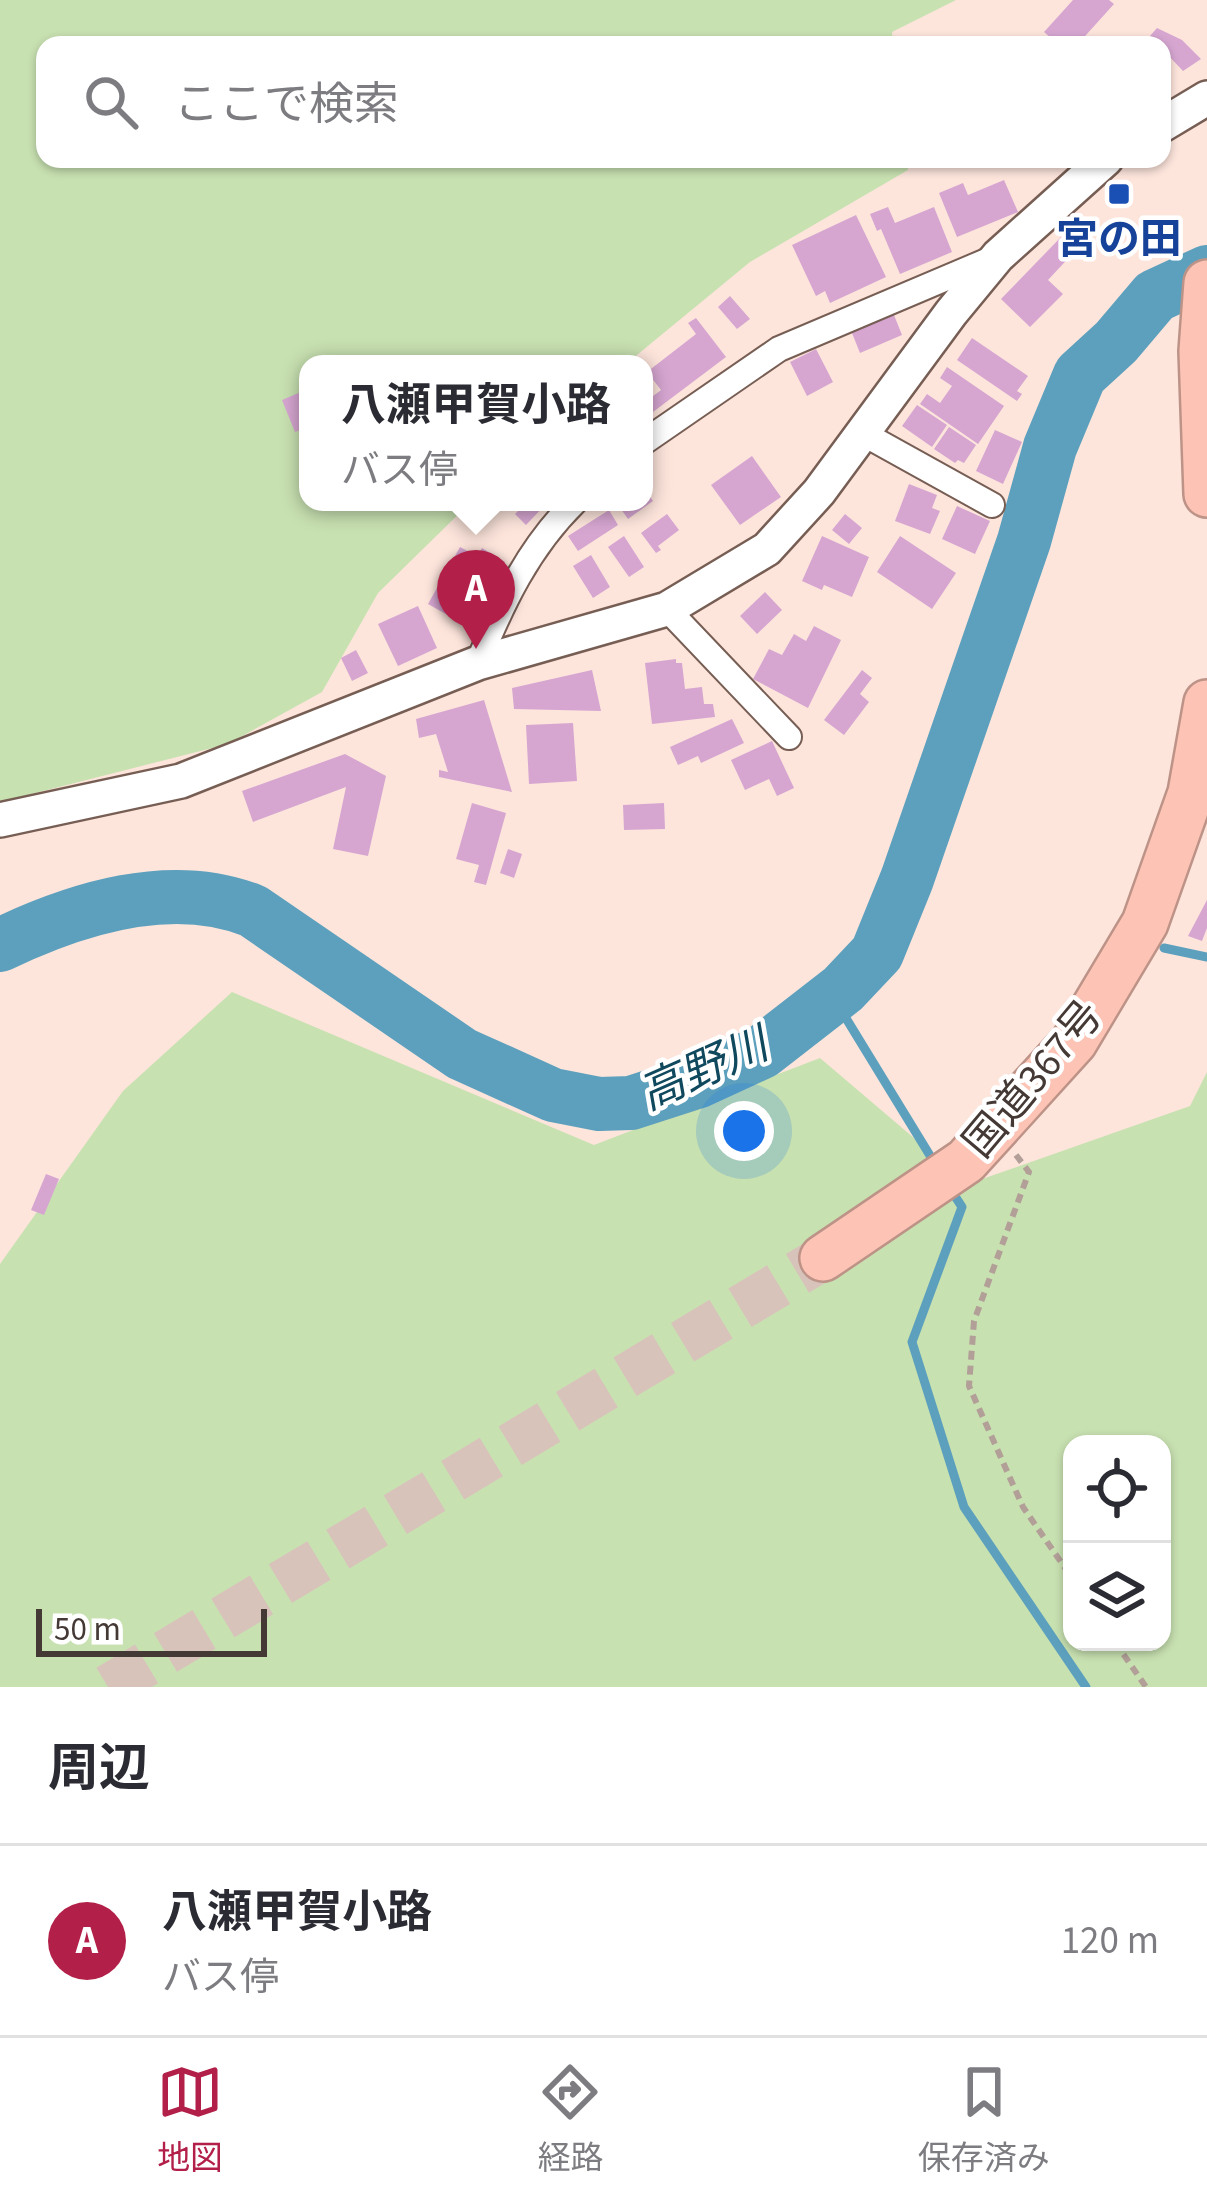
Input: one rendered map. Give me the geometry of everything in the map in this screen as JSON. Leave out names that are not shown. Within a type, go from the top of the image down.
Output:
[{"type":"highway","points":[[1206,472],[1202,351],[1207,283]]},
{"type":"highway","name":"国道367号","points":[[823,1258],[943,1177],[995,1129],[1074,1042],[1145,923],[1191,793],[1207,703]]},
{"type":"street","points":[[1171,120],[1207,98]]},
{"type":"street","points":[[0,820],[181,782],[478,662],[667,609],[767,549],[864,434],[998,256],[1096,168]]},
{"type":"street","points":[[653,436],[779,349],[998,256]]},
{"type":"street","points":[[864,434],[992,505]]},
{"type":"street","points":[[478,662],[505,597],[551,525],[566,511]]},
{"type":"street","points":[[667,609],[789,736]]},
{"type":"path","points":[[995,1129],[1029,1172],[974,1321],[969,1386],[1023,1507],[1063,1565]]},
{"type":"path","points":[[1121,1651],[1146,1687]]},
{"type":"green space","points":[[0,0],[956,0],[892,32],[892,36],[36,36],[36,168],[908,170],[750,262],[637,355],[299,355],[299,511],[462,511],[378,593],[322,692],[228,744],[0,802]]},
{"type":"green space","points":[[232,992],[594,1145],[820,1058],[968,1184],[1190,1106],[1207,1072],[1207,1687],[0,1687],[0,1264],[123,1091]]},
{"type":"building","points":[[1073,0],[1114,4],[1085,36],[1044,32]]},
{"type":"building","points":[[1157,28],[1182,40],[1201,59],[1183,71],[1171,58],[1171,36],[1150,36]]},
{"type":"building","points":[[1004,180],[1018,212],[957,237],[939,193],[963,183],[968,195]]},
{"type":"building","points":[[888,207],[895,223],[934,207],[952,252],[900,274],[870,214]]},
{"type":"building","points":[[856,215],[886,277],[830,303],[825,291],[816,296],[792,245]]},
{"type":"building","points":[[1062,236],[1076,250],[1048,280],[1063,294],[1030,327],[1001,299]]},
{"type":"building","points":[[730,296],[750,319],[737,329],[718,307]]},
{"type":"building","points":[[892,310],[902,335],[860,353],[850,328]]},
{"type":"building","points":[[696,318],[726,357],[653,412],[653,396],[661,390],[653,380],[653,367],[696,334],[688,323]]},
{"type":"building","points":[[972,338],[1028,376],[1017,391],[1022,394],[1017,401],[957,360]]},
{"type":"building","points":[[816,349],[833,382],[807,396],[790,362]]},
{"type":"building","points":[[947,367],[1004,406],[978,444],[920,404],[927,394],[940,403],[952,386],[940,378]]},
{"type":"building","points":[[299,393],[299,430],[295,432],[282,400]]},
{"type":"building","points":[[917,405],[947,425],[932,447],[902,426]]},
{"type":"building","points":[[949,427],[976,445],[964,463],[955,463],[934,449]]},
{"type":"building","points":[[995,430],[1022,442],[1003,484],[976,471]]},
{"type":"building","points":[[752,456],[781,497],[740,525],[711,485]]},
{"type":"building","points":[[909,484],[937,495],[932,508],[940,511],[930,534],[895,521]]},
{"type":"building","points":[[957,506],[990,521],[975,554],[942,539]]},
{"type":"building","points":[[518,511],[539,511],[526,525],[515,514]]},
{"type":"building","points":[[607,511],[618,525],[578,551],[568,536]]},
{"type":"building","points":[[667,514],[679,530],[656,553],[641,533]]},
{"type":"building","points":[[845,514],[862,528],[849,544],[832,530]]},
{"type":"building","points":[[624,536],[644,567],[629,577],[608,547]]},
{"type":"building","points":[[822,536],[869,557],[852,597],[802,581]]},
{"type":"building","points":[[900,536],[956,573],[932,609],[877,572]]},
{"type":"building","points":[[460,547],[477,556],[482,548],[505,562],[467,626],[428,604]]},
{"type":"building","points":[[591,555],[610,587],[593,598],[573,566]]},
{"type":"building","points":[[765,592],[782,610],[757,634],[740,616]]},
{"type":"building","points":[[418,606],[437,648],[398,666],[378,624]]},
{"type":"building","points":[[814,626],[841,640],[808,708],[753,679],[769,649],[782,655],[794,634],[806,641]]},
{"type":"building","points":[[356,650],[368,673],[352,681],[341,658]]},
{"type":"building","points":[[676,659],[682,663],[685,689],[702,687],[704,704],[713,704],[715,717],[652,724],[645,663]]},
{"type":"building","points":[[592,670],[601,711],[514,709],[512,688]]},
{"type":"building","points":[[862,670],[872,678],[860,694],[869,702],[844,735],[824,720]]},
{"type":"building","points":[[484,700],[512,792],[439,777],[439,770],[448,772],[436,734],[419,738],[416,719]]},
{"type":"building","points":[[732,719],[744,743],[701,763],[698,756],[678,765],[670,747]]},
{"type":"building","points":[[573,723],[577,781],[529,784],[526,725]]},
{"type":"building","points":[[772,741],[794,788],[777,796],[769,779],[745,790],[731,760]]},
{"type":"building","points":[[345,754],[386,776],[368,856],[333,849],[346,787],[253,822],[242,791]]},
{"type":"building","points":[[472,803],[506,813],[486,885],[474,882],[479,865],[456,859]]},
{"type":"building","points":[[664,803],[665,829],[624,830],[623,805]]},
{"type":"building","points":[[508,849],[522,854],[514,878],[500,873]]},
{"type":"building","points":[[1207,900],[1207,928],[1202,941],[1188,936]]},
{"type":"building","points":[[46,1174],[59,1179],[44,1215],[31,1210]]},
{"type":"waterway","name":"高野川","points":[[0,945],[60,920],[124,902],[189,897],[221,902],[253,911],[462,1054],[553,1095],[599,1104],[631,1103],[699,1081],[762,1052],[843,989],[877,953],[1024,541],[1050,447],[1080,375],[1155,296],[1207,272]]},
{"type":"waterway","points":[[1164,948],[1207,957]]},
{"type":"waterway","points":[[833,997],[937,1167]]},
{"type":"waterway","points":[[949,1187],[962,1207],[912,1342],[964,1507],[1086,1687]]},
{"type":"tunnel","points":[[108,1687],[823,1258]]},
{"type":"place","name":"宮の田","points":[[1119,194]]},
{"type":"place","name":"八瀬甲賀小路","points":[[476,649]]}]
